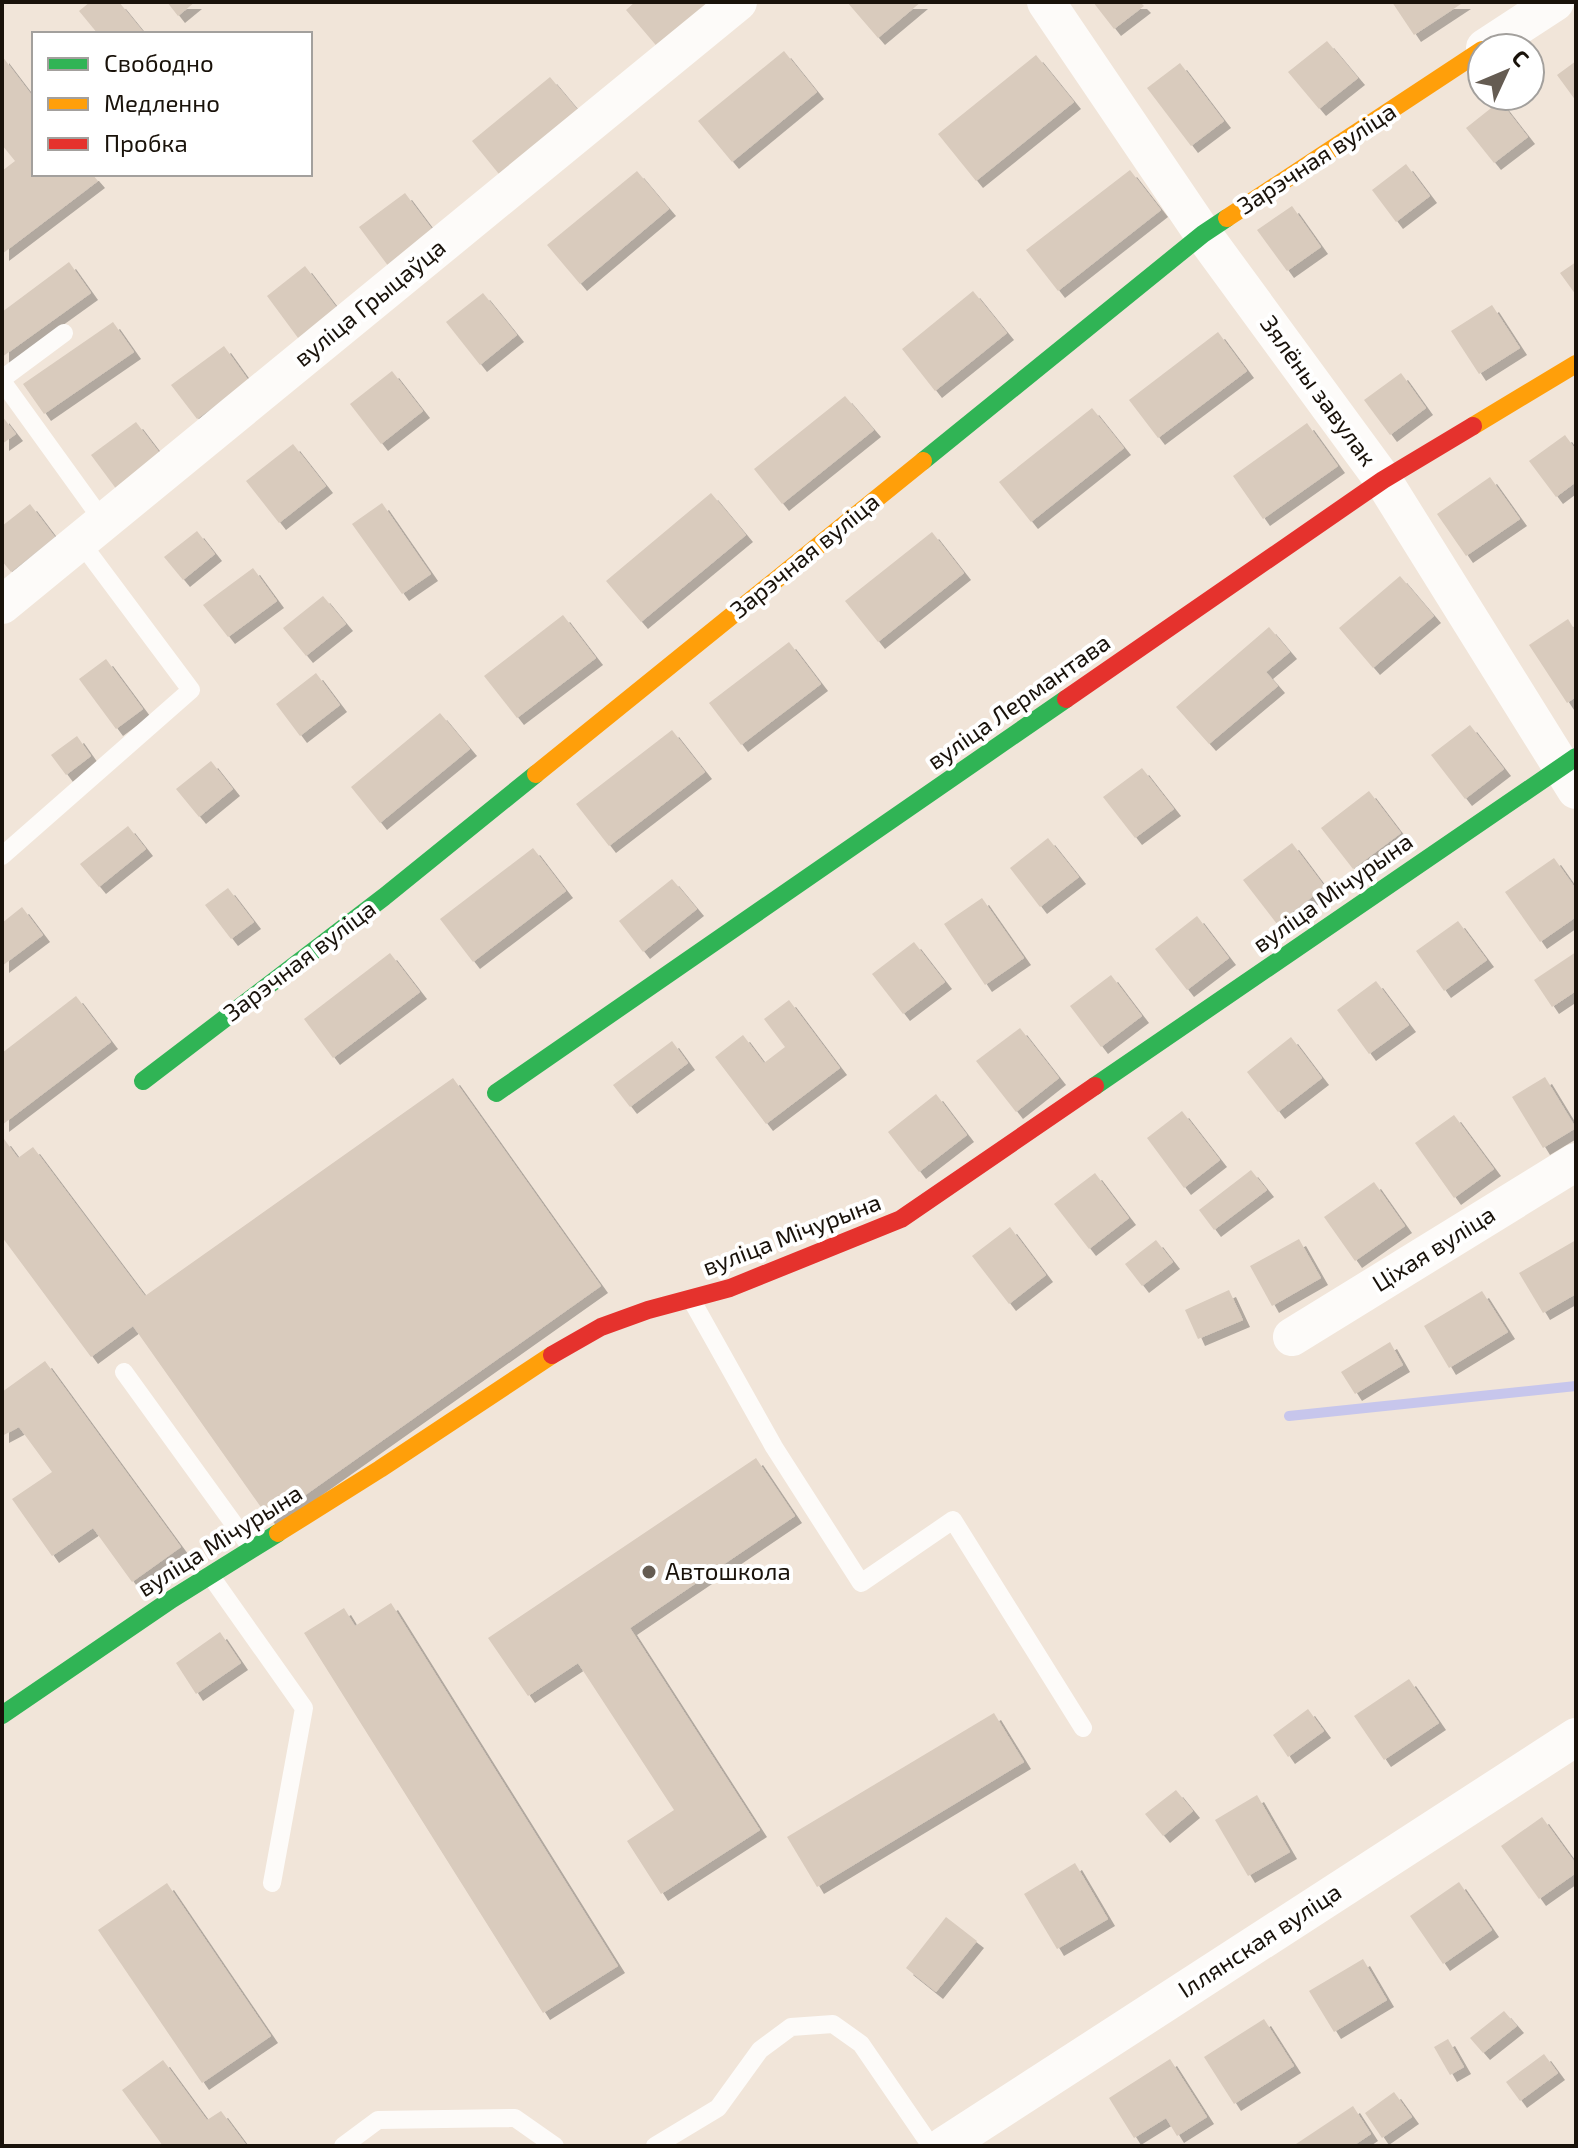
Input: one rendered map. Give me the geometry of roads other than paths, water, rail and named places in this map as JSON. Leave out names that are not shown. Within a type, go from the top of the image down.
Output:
[{"type":"street","name":"вуліца Грыцаўца","points":[[2,605],[738,2]]},
{"type":"street","name":"Зялёны завулак","points":[[1046,2],[1203,234],[1383,480],[1571,771]]},
{"type":"street","name":"Зарэчная вуліца","points":[[1510,32],[1555,2]]},
{"type":"street","name":"Зарэчная вуліца","points":[[143,1081],[384,897],[1203,234],[1466,61]]},
{"type":"street","name":"вуліца Лермантава","points":[[496,1093],[1383,480],[1576,364]]},
{"type":"street","name":"вуліца Мічурына","points":[[2,1715],[210,1575],[380,1469],[544,1359],[601,1327],[648,1310],[730,1288],[901,1219],[1571,771]]},
{"type":"street","name":"Ціхая вуліца","points":[[1292,1337],[1576,1162]]},
{"type":"street","name":"Іллянская вуліца","points":[[944,2146],[1576,1737]]},
{"type":"lane","points":[[2,856],[191,690],[91,531],[2,380],[64,333]]},
{"type":"lane","points":[[691,1299],[774,1447],[861,1583],[953,1520],[1083,1728]]},
{"type":"lane","points":[[124,1372],[252,1549]]},
{"type":"lane","points":[[210,1575],[304,1708],[272,1883]]},
{"type":"lane","points":[[655,2146],[718,2108],[760,2050],[791,2027],[833,2024],[861,2044],[931,2146]]},
{"type":"lane","points":[[343,2146],[378,2120],[515,2118],[555,2146]]},
{"type":"waterway","points":[[1289,1416],[1576,1386]]},
{"type":"place","name":"Автошкола","points":[[649,1572]]}]
